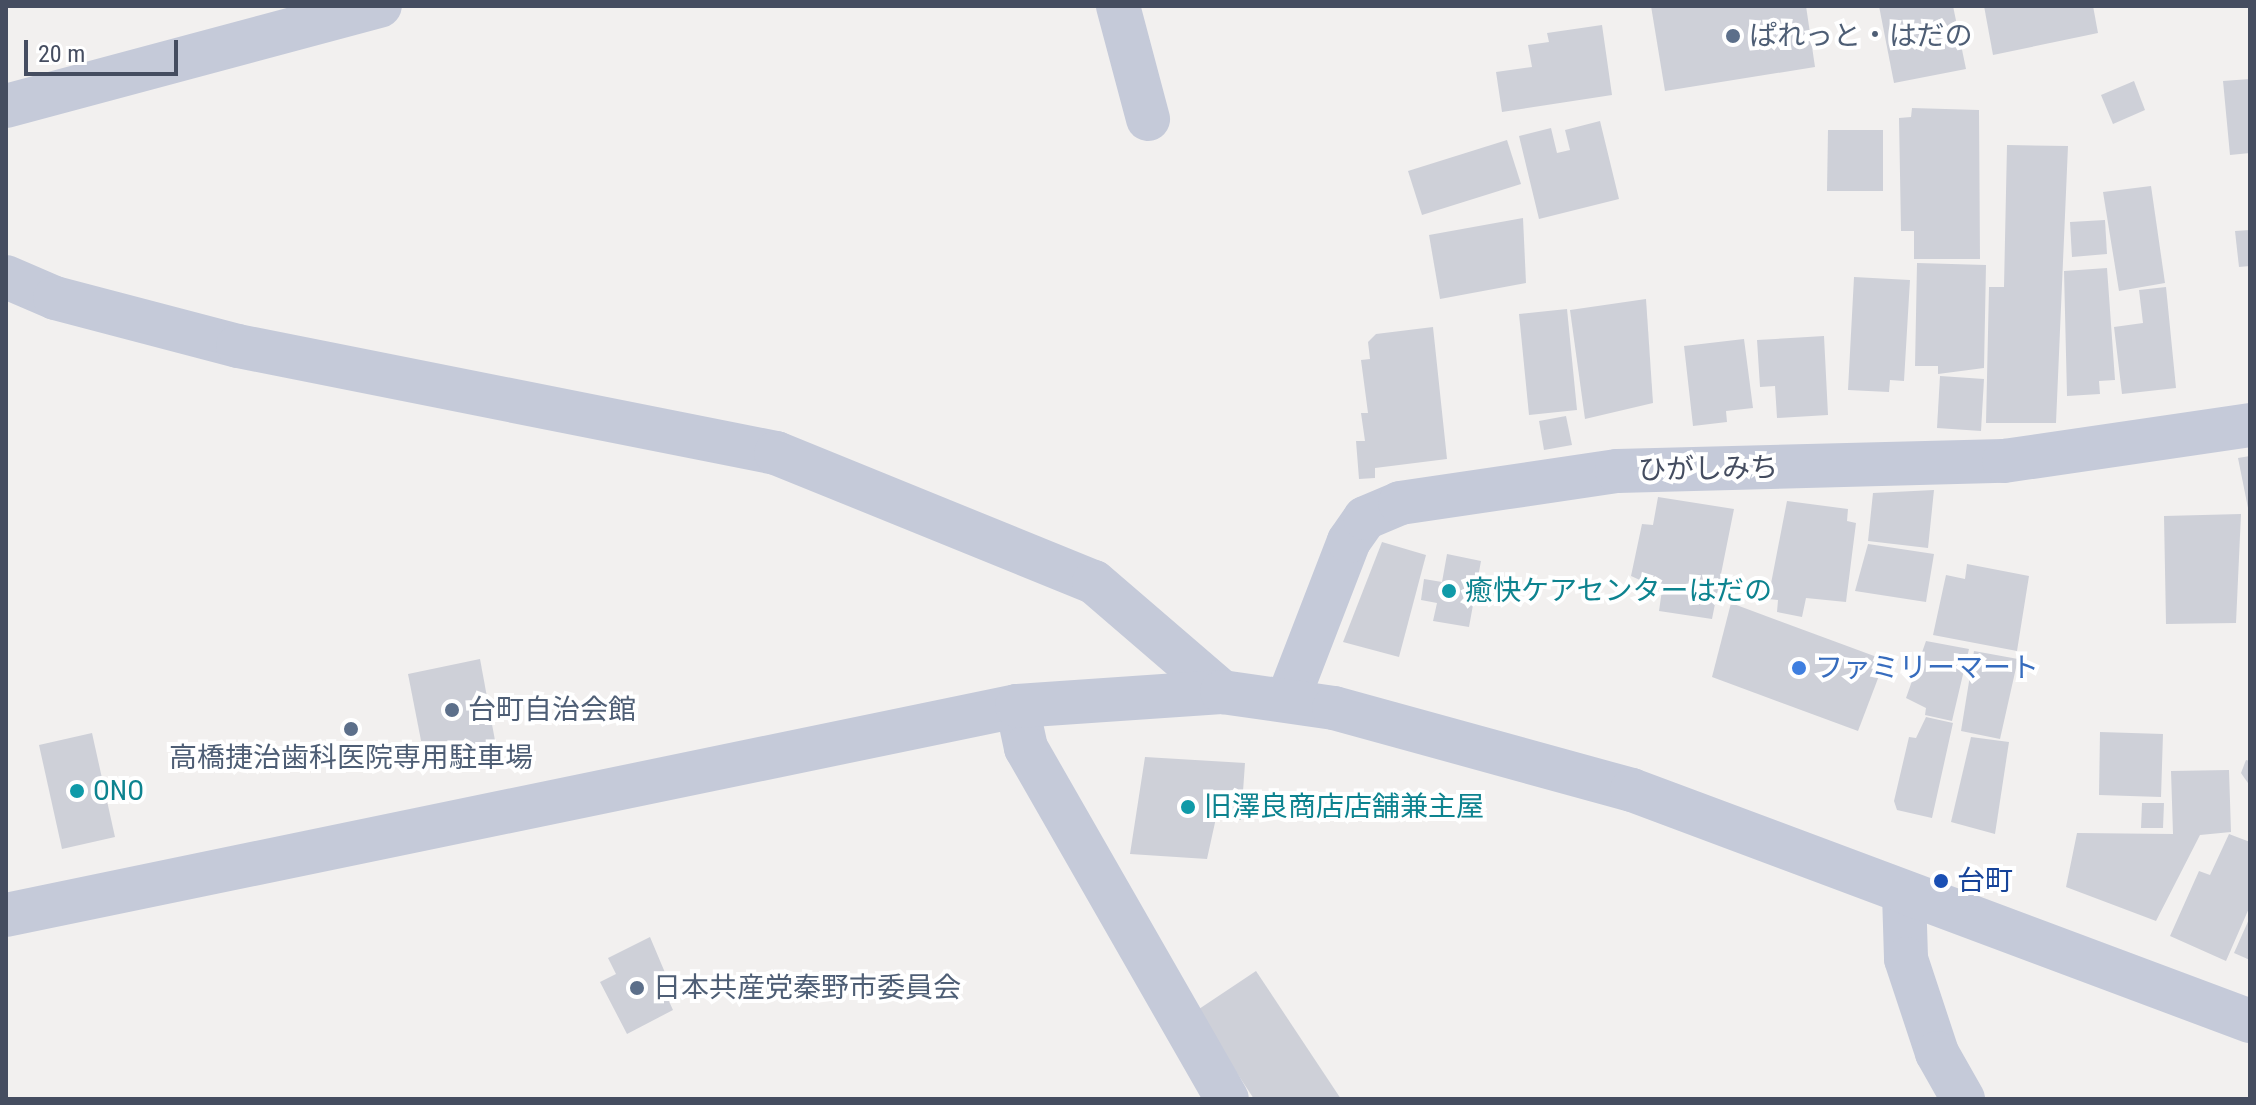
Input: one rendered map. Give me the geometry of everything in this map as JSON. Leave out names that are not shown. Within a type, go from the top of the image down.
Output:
[{"type":"street","points":[[6,106],[380,6]]},
{"type":"street","points":[[1118,6],[1148,119]]},
{"type":"street","points":[[6,277],[55,298],[238,346],[776,453],[1094,582],[1222,692]]},
{"type":"street","name":"ひがしみち","points":[[1288,699],[1349,541],[1365,518],[1400,503],[1617,471],[2004,461],[2250,425]]},
{"type":"street","points":[[6,915],[1017,706],[1222,692],[1288,699],[1632,790],[2250,1021]]},
{"type":"street","points":[[1017,706],[1026,748],[1227,1099]]},
{"type":"street","points":[[1904,894],[1906,959],[1937,1053],[1963,1099]]},
{"type":"building","name":"ぱれっと・はだの","points":[[1651,6],[1806,6],[1815,67],[1665,91]]},
{"type":"building","points":[[1879,6],[1953,6],[1966,69],[1894,83]]},
{"type":"building","points":[[1984,6],[2093,6],[2098,33],[1993,55]]},
{"type":"building","points":[[1602,25],[1612,95],[1502,112],[1496,72],[1532,67],[1528,45],[1549,42],[1547,33]]},
{"type":"building","points":[[2250,79],[2250,153],[2230,155],[2223,81]]},
{"type":"building","points":[[2134,81],[2145,110],[2113,124],[2101,95]]},
{"type":"building","points":[[1912,108],[1979,110],[1980,259],[1914,259],[1914,231],[1901,231],[1899,118],[1911,117]]},
{"type":"building","points":[[1600,121],[1619,199],[1539,219],[1519,136],[1551,128],[1557,153],[1570,150],[1565,130]]},
{"type":"building","points":[[1828,130],[1883,130],[1883,191],[1827,191]]},
{"type":"building","points":[[1507,140],[1521,184],[1422,215],[1408,171]]},
{"type":"building","points":[[2007,145],[2068,146],[2056,423],[1986,423],[1989,287],[2004,287]]},
{"type":"building","points":[[2151,186],[2165,283],[2119,291],[2103,192]]},
{"type":"building","points":[[1523,218],[1526,283],[1440,299],[1429,235]]},
{"type":"building","points":[[2105,220],[2107,254],[2072,257],[2070,222]]},
{"type":"building","points":[[2250,230],[2250,266],[2239,267],[2235,231]]},
{"type":"building","points":[[1917,263],[1986,265],[1984,368],[1938,374],[1938,366],[1915,366]]},
{"type":"building","points":[[2107,268],[2115,380],[2099,381],[2100,394],[2067,396],[2064,271]]},
{"type":"building","points":[[1854,277],[1910,280],[1904,381],[1890,380],[1889,392],[1848,390]]},
{"type":"building","points":[[2166,287],[2176,388],[2122,394],[2114,327],[2143,323],[2139,290]]},
{"type":"building","points":[[1646,299],[1653,403],[1585,419],[1570,310]]},
{"type":"building","points":[[1567,309],[1577,410],[1529,415],[1519,314]]},
{"type":"building","points":[[1433,327],[1447,459],[1375,468],[1375,478],[1359,479],[1356,441],[1365,441],[1361,413],[1368,413],[1361,360],[1370,359],[1368,342],[1376,334]]},
{"type":"building","points":[[1824,336],[1828,415],[1777,418],[1775,386],[1760,387],[1757,340]]},
{"type":"building","points":[[1744,339],[1753,408],[1726,411],[1727,422],[1693,426],[1684,346]]},
{"type":"building","points":[[1940,376],[1984,379],[1981,431],[1937,428]]},
{"type":"building","points":[[1566,416],[1572,445],[1544,450],[1539,421]]},
{"type":"building","points":[[2250,456],[2250,513],[2249,513],[2238,458]]},
{"type":"building","points":[[1934,490],[1928,548],[1868,541],[1873,493]]},
{"type":"building","points":[[1658,497],[1734,509],[1712,619],[1659,611],[1662,590],[1631,576],[1642,524],[1653,525]]},
{"type":"building","points":[[1787,501],[1848,509],[1847,521],[1856,523],[1846,602],[1806,598],[1802,617],[1777,612],[1778,600],[1768,599]]},
{"type":"building","points":[[2241,514],[2236,623],[2166,624],[2164,516]]},
{"type":"building","points":[[1382,542],[1426,555],[1399,657],[1343,642]]},
{"type":"building","points":[[1868,544],[1934,554],[1926,602],[1855,591]]},
{"type":"building","name":"癒快ケアセンターはだの","points":[[1447,554],[1481,561],[1469,627],[1433,621],[1437,603],[1421,600],[1424,579],[1442,582]]},
{"type":"building","points":[[1967,564],[2029,576],[2017,651],[1933,635],[1946,575],[1965,579]]},
{"type":"building","name":"ファミリーマート","points":[[1731,603],[1885,660],[1858,731],[1712,677]]},
{"type":"building","points":[[1926,641],[1969,649],[1952,721],[1925,715],[1926,708],[1906,698]]},
{"type":"building","points":[[1974,651],[2018,659],[2000,739],[1961,731]]},
{"type":"building","name":"台町自治会館","points":[[480,659],[496,746],[425,761],[408,674]]},
{"type":"building","points":[[1926,717],[1953,723],[1932,818],[1897,810],[1894,801],[1909,737],[1916,738]]},
{"type":"building","points":[[2100,732],[2163,734],[2161,797],[2099,795]]},
{"type":"building","name":"ONO","points":[[92,733],[115,837],[62,849],[39,745]]},
{"type":"building","points":[[1971,737],[2009,742],[1995,834],[1951,822]]},
{"type":"building","name":"旧澤良商店店舗兼主屋","points":[[1145,757],[1245,763],[1241,820],[1216,818],[1207,859],[1130,854]]},
{"type":"building","points":[[2246,760],[2250,761],[2250,786],[2241,773]]},
{"type":"building","points":[[2229,770],[2231,832],[2200,835],[2156,921],[2066,887],[2077,833],[2173,834],[2171,771]]},
{"type":"building","points":[[2142,803],[2164,803],[2163,828],[2141,828]]},
{"type":"building","points":[[2229,834],[2250,842],[2250,906],[2226,961],[2170,936],[2199,871],[2210,875]]},
{"type":"building","points":[[2250,917],[2250,960],[2234,953]]},
{"type":"building","name":"日本共産党秦野市委員会","points":[[650,937],[674,994],[667,997],[673,1010],[627,1034],[600,982],[616,974],[608,958]]},
{"type":"building","points":[[1256,971],[1341,1099],[1254,1099],[1196,1011]]},
{"type":"place","name":"ぱれっと・はだの","points":[[1733,36]]},
{"type":"place","name":"癒快ケアセンターはだの","points":[[1449,591]]},
{"type":"place","name":"ファミリーマート","points":[[1799,668]]},
{"type":"place","name":"台町自治会館","points":[[452,710]]},
{"type":"place","name":"高橋捷治歯科医院専用駐車場","points":[[351,729]]},
{"type":"place","name":"ONO","points":[[77,791]]},
{"type":"place","name":"旧澤良商店店舗兼主屋","points":[[1188,807]]},
{"type":"place","name":"台町","points":[[1941,881]]},
{"type":"place","name":"日本共産党秦野市委員会","points":[[637,988]]}]
